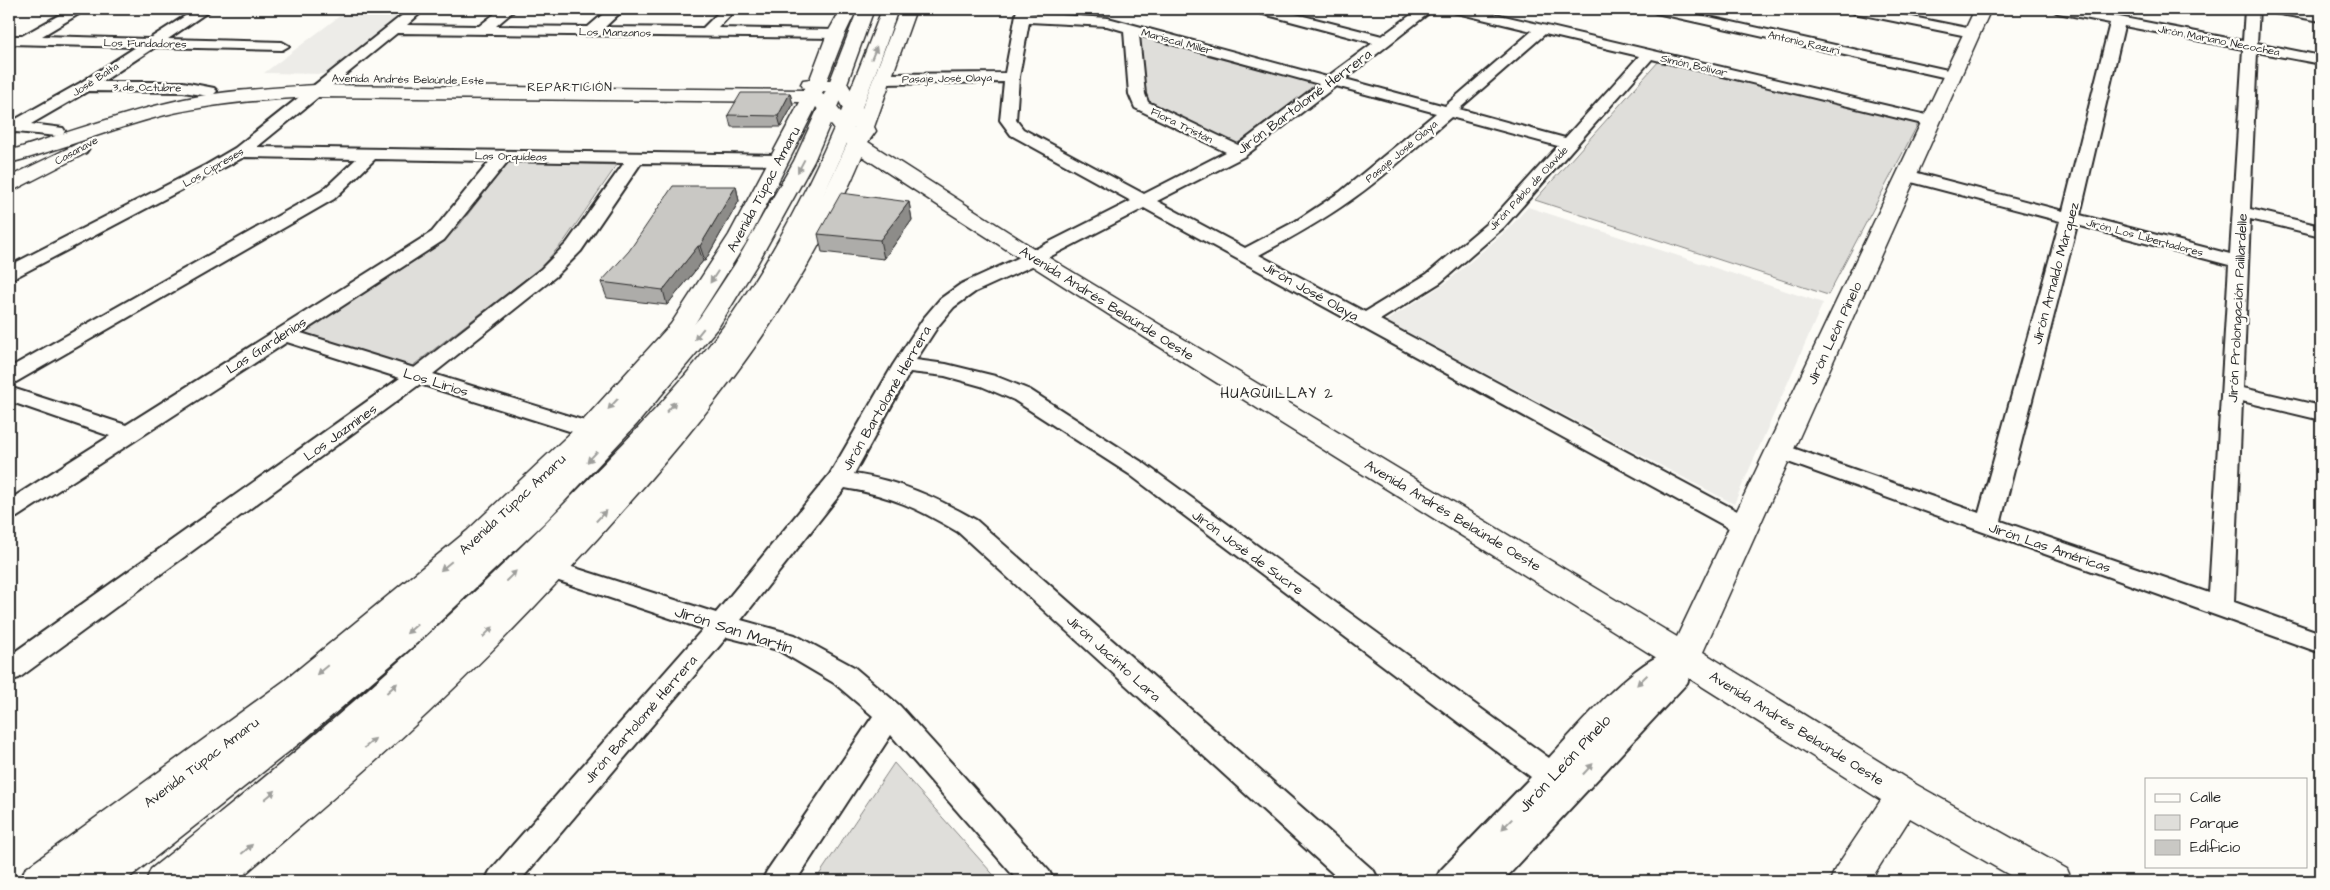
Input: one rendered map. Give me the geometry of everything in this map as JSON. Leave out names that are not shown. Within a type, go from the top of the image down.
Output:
[{"type":"main road","name":"Avenida Túpac Amaru","points":[[165,881],[297,772],[469,617],[528,559],[661,419],[733,331],[766,281],[792,235],[838,110],[836,34],[850,9]]},
{"type":"main road","name":"Avenida Túpac Amaru","points":[[210,881],[441,679],[550,569],[674,435],[738,353],[765,314],[806,247],[838,110],[866,9]]},
{"type":"main road","name":"Avenida Túpac Amaru","points":[[96,881],[287,734],[407,633],[497,552],[590,460],[668,374],[710,322],[746,264],[799,169],[838,110],[880,38],[890,9]]},
{"type":"main road","name":"Avenida Túpac Amaru","points":[[39,881],[296,691],[478,539],[590,430],[680,328],[740,235],[780,160],[838,110],[882,79],[908,9]]},
{"type":"main road","name":"Jirón León Pinelo","points":[[1684,657],[1983,9]]},
{"type":"main road","name":"Avenida Andrés Belaúnde Este","points":[[9,157],[131,114],[209,91],[290,80],[333,78],[838,110]]},
{"type":"main road","name":"Avenida Andrés Belaúnde Este","points":[[9,146],[57,131],[131,114],[229,97],[316,91],[838,110]]},
{"type":"main road","name":"Avenida Andrés Belaúnde Oeste","points":[[838,110],[898,172],[1033,258],[1684,657],[1904,796],[2010,854],[2053,881]]},
{"type":"main road","name":"Casanave","points":[[9,185],[131,114]]},
{"type":"main road","points":[[1849,881],[1904,796]]},
{"type":"main road","name":"Avenida Andrés Belaúnde Oeste","points":[[2010,854],[2071,881]]},
{"type":"street","points":[[9,49],[80,9]]},
{"type":"street","name":"José Balta","points":[[10,128],[85,86],[205,9]]},
{"type":"street","name":"Los Cipreses","points":[[9,273],[212,169],[241,152],[418,9]]},
{"type":"street","points":[[482,30],[509,9]]},
{"type":"street","points":[[591,32],[617,9]]},
{"type":"street","points":[[706,33],[728,9]]},
{"type":"street","points":[[1261,9],[1384,41]]},
{"type":"street","name":"Jirón Bartolomé Herrera","points":[[501,881],[745,598],[839,479],[903,365],[930,323],[947,303],[968,288],[1033,258],[1240,152],[1330,81],[1427,9]]},
{"type":"street","name":"Simón Bolívar","points":[[1458,9],[1931,121]]},
{"type":"street","name":"Antonio Razuri","points":[[1656,9],[1689,12],[1952,75]]},
{"type":"street","points":[[1854,9],[1972,33]]},
{"type":"street","name":"Jirón Mariano Necochea","points":[[2058,9],[2321,60]]},
{"type":"street","name":"Jirón Prolongación Paillardelle","points":[[2221,607],[2252,9]]},
{"type":"street","points":[[2274,9],[2320,14]]},
{"type":"street","name":"Mariscal Miller","points":[[1023,13],[1085,19],[1131,29],[1568,144]]},
{"type":"street","name":"Jirón José Olaya","points":[[1023,13],[1012,77],[1008,120],[1017,132],[1745,526]]},
{"type":"street","name":"Jirón Arnaldo Márquez","points":[[1988,525],[2070,218],[2118,21]]},
{"type":"street","name":"Los Manzanos","points":[[394,29],[836,34]]},
{"type":"street","name":"Flora Tristán","points":[[1131,29],[1137,94],[1141,105],[1240,152]]},
{"type":"street","name":"Pasaje José Olaya","points":[[1246,255],[1302,225],[1346,196],[1542,29]]},
{"type":"street","name":"Los Fundadores","points":[[9,40],[282,46]]},
{"type":"street","name":"Jirón Pablo de Olavide","points":[[1366,320],[1434,278],[1498,223],[1649,54]]},
{"type":"street","name":"Pasaje José Olaya","points":[[882,79],[1012,77]]},
{"type":"street","name":"3 de Octubre","points":[[85,86],[183,87],[209,91]]},
{"type":"street","points":[[10,128],[57,131]]},
{"type":"street","name":"Las Orquídeas","points":[[241,152],[780,160]]},
{"type":"street","points":[[9,377],[328,195],[371,154]]},
{"type":"street","name":"Las Gardenias","points":[[9,511],[282,334],[438,236],[503,156]]},
{"type":"street","name":"Los Jazmines","points":[[9,670],[416,376],[563,260],[636,158]]},
{"type":"street","name":"Jirón Los Libertadores","points":[[1906,175],[2239,262]]},
{"type":"street","points":[[2242,212],[2321,231]]},
{"type":"street","name":"Los Lirios","points":[[282,334],[590,430]]},
{"type":"street","name":"Jirón José de Sucre","points":[[903,365],[946,370],[988,381],[1022,395],[1136,470],[1560,783]]},
{"type":"street","points":[[2232,392],[2321,413]]},
{"type":"street","points":[[9,394],[129,434]]},
{"type":"street","name":"Jirón Las Américas","points":[[1780,451],[2321,643]]},
{"type":"street","name":"Jirón Jacinto Lara","points":[[839,479],[882,486],[927,503],[967,526],[1363,881]]},
{"type":"street","name":"Jirón San Martín","points":[[550,569],[721,624],[786,642],[844,675],[890,714],[1038,881]]},
{"type":"street","name":"Jirón León Pinelo","points":[[1451,881],[1676,675],[1684,657]]},
{"type":"street","points":[[778,881],[890,714]]},
{"type":"street","name":"Jirón León Pinelo","points":[[1483,881],[1560,783]]},
{"type":"shaded area","points":[[349,9],[407,9],[325,74],[264,73]]},
{"type":"shaded area","points":[[1528,207],[1823,303],[1734,504],[1386,321],[1447,282],[1507,230]]},
{"type":"green space","points":[[1139,33],[1321,83],[1238,145],[1150,105],[1146,99]]},
{"type":"green space","points":[[1659,61],[1919,122],[1828,295],[1535,200]]},
{"type":"green space","points":[[509,161],[617,165],[565,240],[540,268],[411,367],[301,332],[428,250],[458,227]]},
{"type":"green space","points":[[894,763],[999,881],[815,881]]},
{"type":"building","points":[[741,93],[790,93],[778,116],[728,115]]},
{"type":"building","points":[[673,186],[736,186],[700,246],[698,246],[663,290],[601,282],[629,251]]},
{"type":"building","points":[[841,193],[909,202],[880,240],[818,234]]},
{"type":"district","name":"REPARTICIÓN","points":[[570,87]]},
{"type":"district","name":"HUAQUILLAY 2","points":[[1277,393]]}]
